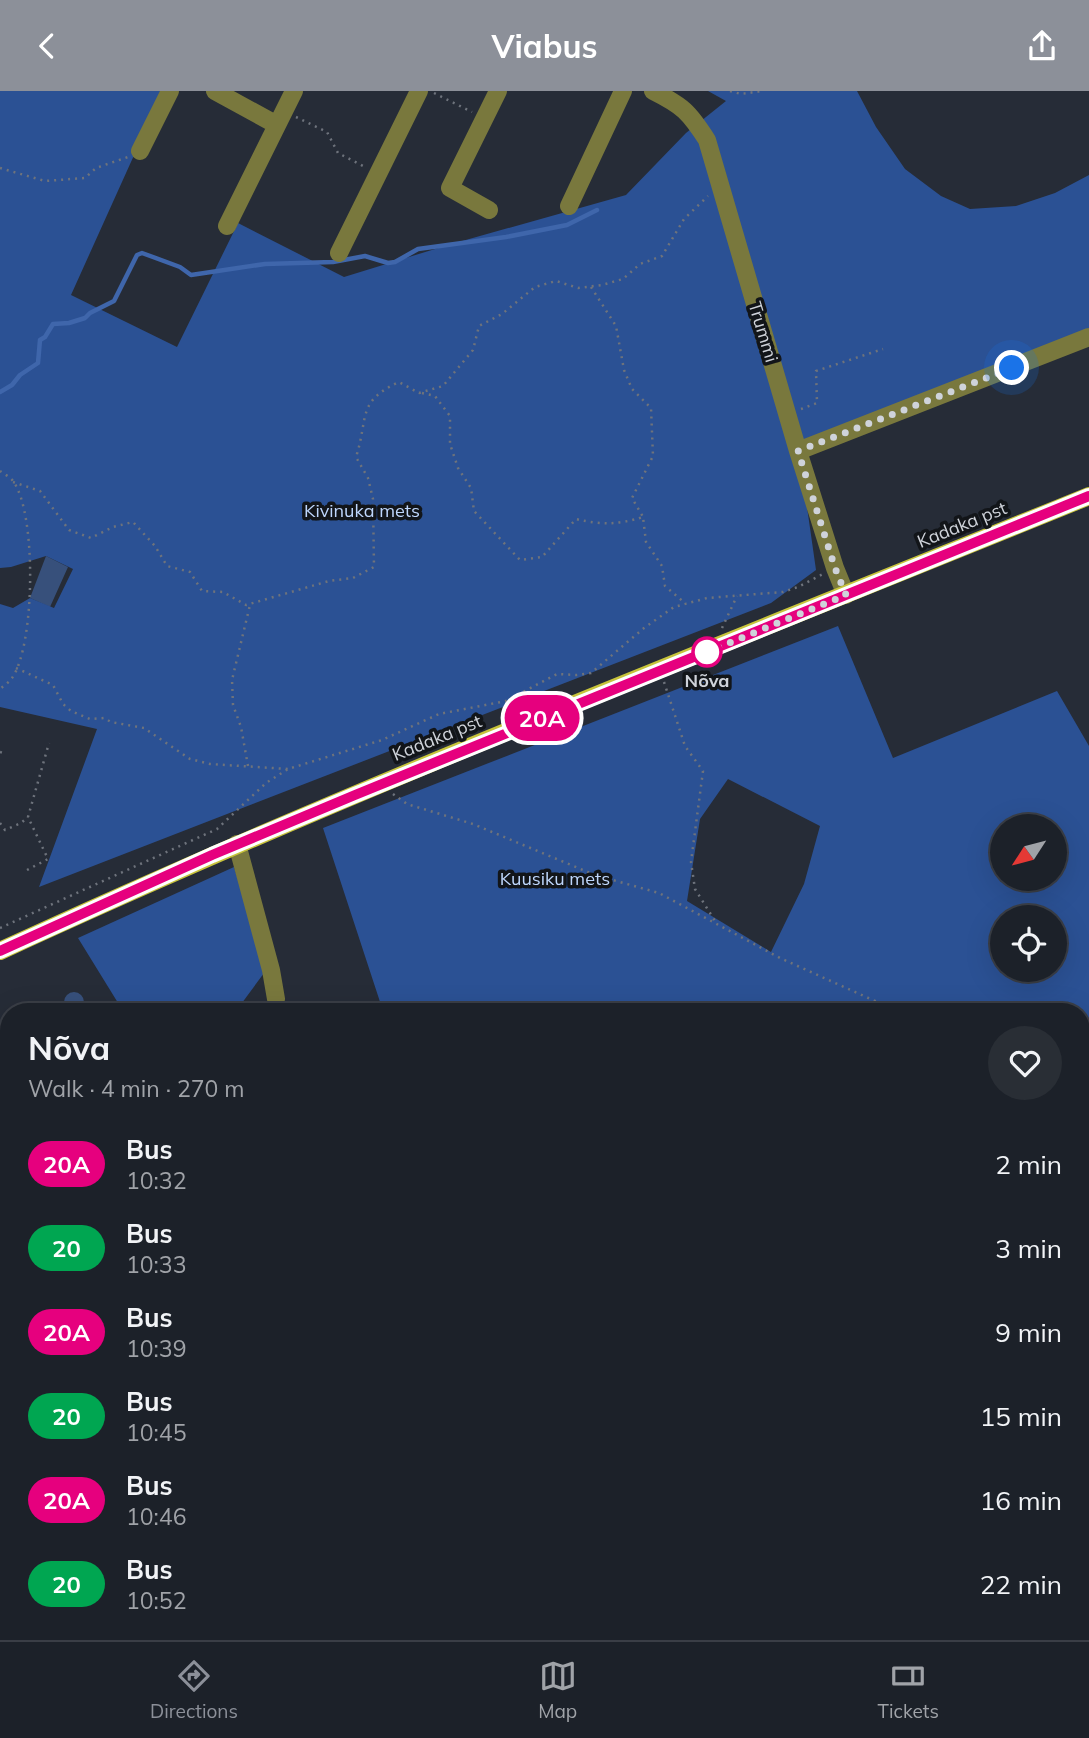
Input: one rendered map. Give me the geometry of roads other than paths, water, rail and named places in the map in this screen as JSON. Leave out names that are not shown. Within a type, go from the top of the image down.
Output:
[{"type":"main road","name":"Kadaka pst","points":[[0,951],[237,844],[378,785],[1089,496]]},
{"type":"street","points":[[140,151],[170,91]]},
{"type":"street","points":[[215,91],[281,118]]},
{"type":"street","points":[[227,226],[294,91]]},
{"type":"street","points":[[339,253],[419,91]]},
{"type":"street","points":[[489,210],[450,188],[498,91]]},
{"type":"street","points":[[569,206],[623,91]]},
{"type":"street","name":"Trummi","points":[[653,91],[673,101],[692,116],[707,141],[798,451],[846,595]]},
{"type":"street","points":[[798,451],[1089,337]]},
{"type":"street","points":[[237,844],[271,970],[276,999]]},
{"type":"waterway","points":[[0,392],[38,363],[40,340],[53,324],[85,318],[114,301],[137,255],[142,253],[180,267],[191,275],[265,264],[333,262],[365,256],[388,263],[418,249],[506,237],[567,225],[597,210]]},
{"type":"place","name":"Nõva","points":[[707,652]]},
{"type":"park label","name":"Kivinuka mets","points":[[362,511]]},
{"type":"park label","name":"Kuusiku mets","points":[[555,879]]}]
